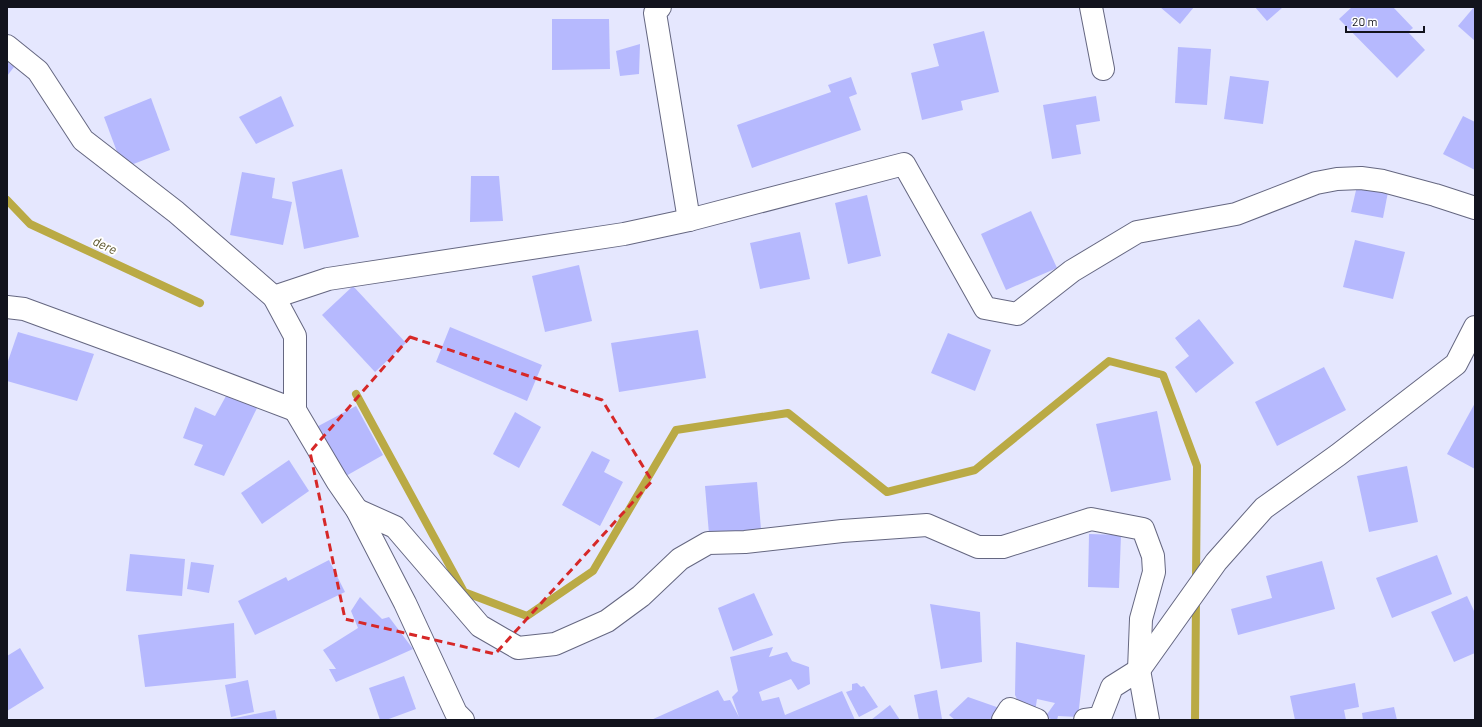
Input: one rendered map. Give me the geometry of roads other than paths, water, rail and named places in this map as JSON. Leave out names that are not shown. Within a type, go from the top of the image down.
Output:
[{"type":"street","points":[[660,7],[655,13],[689,220]]},
{"type":"street","points":[[1091,7],[1103,69]]},
{"type":"street","points":[[7,46],[38,71],[83,140],[176,212],[274,297],[295,336],[295,410],[336,481],[357,510],[405,603],[456,713],[463,720]]},
{"type":"street","points":[[274,297],[328,279],[624,234],[689,220],[904,164],[985,308],[1017,314],[1072,271],[1138,232],[1236,214],[1316,183],[1338,179],[1361,178],[1398,185],[1475,208]]},
{"type":"street","points":[[7,307],[24,309],[295,410]]},
{"type":"street","points":[[1084,720],[1100,718],[1112,687],[1139,670],[1216,562],[1264,508],[1344,450],[1456,364],[1475,327]]},
{"type":"street","points":[[357,510],[395,527],[480,626],[518,648],[554,644],[607,621],[641,596],[680,559],[708,543],[745,542],[842,531],[927,525],[978,547],[1003,547],[1091,520],[1144,529],[1153,556],[1154,572],[1141,618],[1139,670],[1148,720]]},
{"type":"street","points":[[1003,720],[1010,709],[1037,720]]},
{"type":"waterway","name":"dere","points":[[7,200],[30,224],[200,303]]},
{"type":"waterway","points":[[356,394],[464,592],[527,616],[593,571],[676,430],[788,413],[887,492],[975,470],[1109,361],[1163,375],[1197,466],[1196,581]]},
{"type":"waterway","points":[[1195,720],[1196,599]]}]
